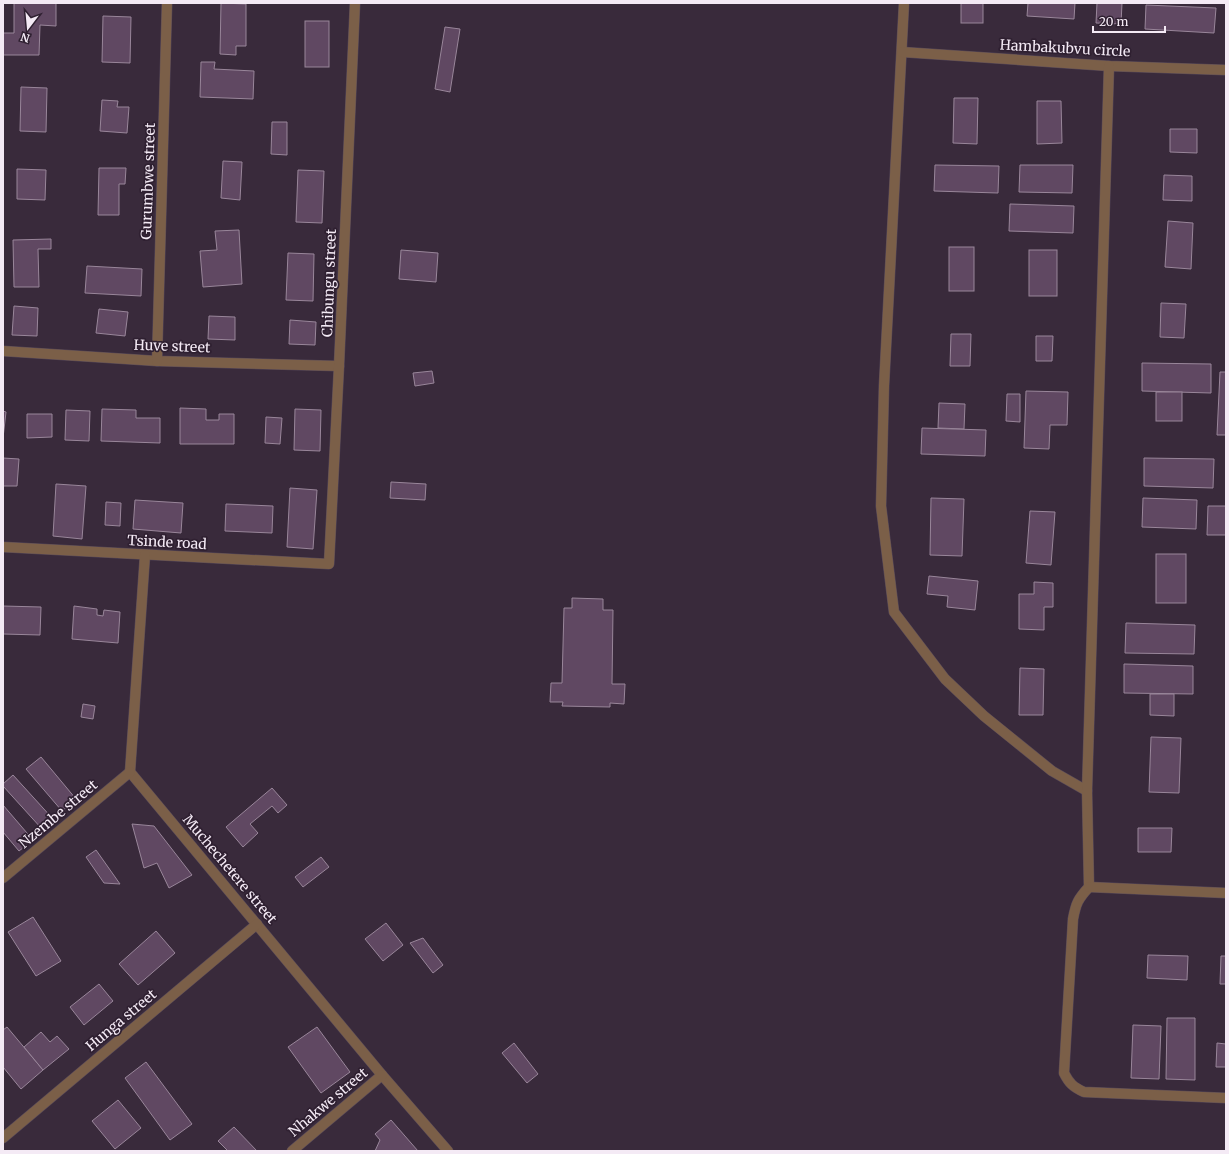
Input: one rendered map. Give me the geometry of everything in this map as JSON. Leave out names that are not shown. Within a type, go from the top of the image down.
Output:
[{"type":"street","name":"Gurumbwe street","points":[[157,360],[167,3]]},
{"type":"street","name":"Chibungu street","points":[[329,564],[355,3]]},
{"type":"street","points":[[904,3],[884,386],[881,506],[894,612],[945,679],[984,716],[1052,771],[1087,791]]},
{"type":"street","name":"Hambakubvu circle","points":[[902,52],[1109,66],[1226,70]]},
{"type":"street","points":[[1109,66],[1087,791],[1089,887],[1075,905],[1073,919],[1064,1073],[1069,1082],[1077,1089],[1084,1092],[1226,1098]]},
{"type":"street","name":"Huve street","points":[[3,351],[157,360],[339,366]]},
{"type":"street","name":"Tsinde road","points":[[3,546],[144,555],[329,564]]},
{"type":"street","points":[[130,772],[144,555]]},
{"type":"street","name":"Nzembe street","points":[[3,878],[130,772]]},
{"type":"street","name":"Muchechetere street","points":[[130,772],[382,1075],[448,1151]]},
{"type":"street","points":[[1089,887],[1226,893]]},
{"type":"street","name":"Hunga street","points":[[3,1138],[257,924]]},
{"type":"street","name":"Nhakwe street","points":[[292,1151],[382,1075]]},
{"type":"building","points":[[14,3],[56,3],[56,26],[40,25],[39,55],[3,55],[3,33],[14,33]]},
{"type":"building","points":[[221,3],[246,4],[246,46],[236,46],[236,55],[220,54]]},
{"type":"building","points":[[961,3],[983,3],[983,23],[961,23]]},
{"type":"building","points":[[1028,3],[1075,3],[1074,19],[1027,16]]},
{"type":"building","points":[[1097,3],[1122,3],[1121,24],[1096,23]]},
{"type":"building","points":[[1146,5],[1216,8],[1214,33],[1145,29]]},
{"type":"building","points":[[103,16],[131,17],[130,63],[102,62]]},
{"type":"building","points":[[305,21],[329,21],[329,67],[305,67]]},
{"type":"building","points":[[445,27],[460,29],[450,92],[435,89]]},
{"type":"building","points":[[201,62],[215,62],[214,69],[254,71],[253,99],[200,97]]},
{"type":"building","points":[[21,87],[47,88],[46,132],[20,131]]},
{"type":"building","points":[[954,98],[978,98],[977,144],[953,143]]},
{"type":"building","points":[[102,100],[118,101],[117,107],[129,107],[127,133],[100,131]]},
{"type":"building","points":[[1037,101],[1061,101],[1062,143],[1037,144]]},
{"type":"building","points":[[272,122],[287,122],[287,155],[271,154]]},
{"type":"building","points":[[1170,129],[1197,129],[1197,153],[1170,152]]},
{"type":"building","points":[[223,161],[242,162],[240,200],[221,198]]},
{"type":"building","points":[[935,165],[999,166],[998,193],[934,191]]},
{"type":"building","points":[[1020,165],[1073,165],[1072,193],[1019,192]]},
{"type":"building","points":[[99,168],[126,168],[125,184],[119,184],[119,215],[98,215]]},
{"type":"building","points":[[17,169],[46,170],[45,200],[17,199]]},
{"type":"building","points":[[298,170],[324,171],[322,223],[296,222]]},
{"type":"building","points":[[1164,175],[1192,176],[1192,201],[1163,200]]},
{"type":"building","points":[[1010,204],[1074,206],[1073,233],[1009,231]]},
{"type":"building","points":[[1168,221],[1193,223],[1191,269],[1165,267]]},
{"type":"building","points":[[239,230],[242,284],[203,287],[200,251],[217,250],[215,231]]},
{"type":"building","points":[[51,239],[51,249],[38,249],[39,287],[14,287],[13,240]]},
{"type":"building","points":[[949,247],[974,247],[974,291],[949,291]]},
{"type":"building","points":[[401,250],[438,253],[436,282],[399,279]]},
{"type":"building","points":[[1029,250],[1057,250],[1057,296],[1029,296]]},
{"type":"building","points":[[288,253],[314,254],[313,301],[286,300]]},
{"type":"building","points":[[87,266],[142,269],[141,296],[85,293]]},
{"type":"building","points":[[1161,303],[1186,304],[1184,338],[1160,337]]},
{"type":"building","points":[[14,306],[38,308],[37,336],[12,335]]},
{"type":"building","points":[[99,309],[128,312],[125,336],[96,333]]},
{"type":"building","points":[[209,316],[235,317],[235,340],[208,339]]},
{"type":"building","points":[[290,320],[316,322],[315,345],[289,344]]},
{"type":"building","points":[[951,334],[971,334],[970,366],[950,366]]},
{"type":"building","points":[[1036,336],[1053,336],[1052,361],[1036,361]]},
{"type":"building","points":[[1142,363],[1211,364],[1211,393],[1142,391]]},
{"type":"building","points":[[432,371],[434,383],[415,386],[413,373]]},
{"type":"building","points":[[1220,372],[1226,372],[1226,435],[1217,435]]},
{"type":"building","points":[[1026,391],[1068,392],[1067,425],[1050,425],[1049,449],[1024,448]]},
{"type":"building","points":[[1156,392],[1182,392],[1182,421],[1156,421]]},
{"type":"building","points":[[1007,394],[1020,394],[1020,422],[1006,421]]},
{"type":"building","points":[[939,403],[965,404],[964,429],[938,428]]},
{"type":"building","points":[[180,408],[206,409],[206,420],[219,420],[219,414],[234,414],[234,444],[180,444]]},
{"type":"building","points":[[102,409],[136,410],[136,418],[160,418],[160,443],[101,441]]},
{"type":"building","points":[[295,409],[321,410],[320,451],[294,450]]},
{"type":"building","points":[[66,410],[90,411],[89,441],[65,440]]},
{"type":"building","points":[[3,411],[6,412],[3,438]]},
{"type":"building","points":[[27,414],[52,414],[52,437],[27,438]]},
{"type":"building","points":[[266,417],[282,418],[280,444],[265,443]]},
{"type":"building","points":[[922,428],[986,430],[985,456],[921,454]]},
{"type":"building","points":[[3,458],[19,459],[17,486],[3,486]]},
{"type":"building","points":[[1144,458],[1214,459],[1213,488],[1144,486]]},
{"type":"building","points":[[391,482],[426,484],[425,500],[390,498]]},
{"type":"building","points":[[56,484],[86,486],[82,539],[53,536]]},
{"type":"building","points":[[290,488],[317,490],[313,549],[287,547]]},
{"type":"building","points":[[931,498],[964,499],[962,556],[930,555]]},
{"type":"building","points":[[1143,498],[1197,500],[1196,529],[1142,527]]},
{"type":"building","points":[[135,500],[183,503],[181,533],[133,529]]},
{"type":"building","points":[[106,502],[121,503],[120,526],[105,525]]},
{"type":"building","points":[[226,504],[273,506],[272,533],[225,531]]},
{"type":"building","points":[[1208,506],[1226,506],[1226,535],[1207,535]]},
{"type":"building","points":[[1030,511],[1055,512],[1051,565],[1026,563]]},
{"type":"building","points":[[1156,554],[1186,554],[1186,603],[1156,603]]},
{"type":"building","points":[[929,576],[978,581],[975,610],[947,607],[948,596],[927,594]]},
{"type":"building","points":[[1034,582],[1053,583],[1053,607],[1044,607],[1044,630],[1019,629],[1019,594],[1034,594]]},
{"type":"building","points":[[572,598],[603,599],[603,610],[613,610],[612,684],[625,684],[624,704],[610,703],[610,707],[562,706],[563,702],[550,702],[551,683],[562,683],[564,608],[572,608]]},
{"type":"building","points":[[3,606],[41,607],[40,635],[3,634]]},
{"type":"building","points":[[74,606],[97,609],[97,615],[103,616],[104,610],[120,612],[118,643],[72,639]]},
{"type":"building","points":[[1126,623],[1195,625],[1194,654],[1125,653]]},
{"type":"building","points":[[1124,664],[1193,666],[1193,694],[1124,693]]},
{"type":"building","points":[[1020,668],[1044,669],[1043,715],[1019,715]]},
{"type":"building","points":[[1150,694],[1174,694],[1174,716],[1150,715]]},
{"type":"building","points":[[83,704],[95,706],[93,719],[81,717]]},
{"type":"building","points":[[1151,737],[1181,738],[1179,793],[1149,792]]},
{"type":"building","points":[[41,757],[76,799],[62,811],[26,769]]},
{"type":"building","points":[[13,775],[53,819],[42,829],[3,786],[3,784]]},
{"type":"building","points":[[272,788],[287,805],[278,813],[272,806],[250,824],[258,833],[243,847],[226,827]]},
{"type":"building","points":[[3,805],[33,840],[19,851],[3,832]]},
{"type":"building","points":[[132,824],[154,826],[192,875],[169,888],[157,863],[144,868]]},
{"type":"building","points":[[1138,828],[1172,828],[1171,852],[1138,852]]},
{"type":"building","points":[[96,850],[120,884],[104,883],[86,857]]},
{"type":"building","points":[[321,857],[329,867],[303,887],[295,877]]},
{"type":"building","points":[[33,917],[61,961],[36,976],[8,932]]},
{"type":"building","points":[[386,923],[403,945],[383,961],[365,939]]},
{"type":"building","points":[[156,931],[175,953],[138,985],[119,964]]},
{"type":"building","points":[[423,938],[443,965],[433,973],[410,943]]},
{"type":"building","points":[[1148,955],[1188,956],[1187,980],[1147,978]]},
{"type":"building","points":[[1221,956],[1226,956],[1226,984],[1220,984]]},
{"type":"building","points":[[99,984],[113,1001],[84,1025],[70,1007]]},
{"type":"building","points":[[1167,1018],[1195,1018],[1195,1080],[1166,1079]]},
{"type":"building","points":[[1133,1025],[1161,1026],[1159,1079],[1131,1078]]},
{"type":"building","points":[[7,1027],[43,1070],[21,1089],[3,1067],[3,1030]]},
{"type":"building","points":[[317,1027],[350,1072],[321,1093],[288,1047]]},
{"type":"building","points":[[41,1032],[50,1042],[57,1036],[69,1049],[43,1070],[24,1047]]},
{"type":"building","points":[[514,1043],[538,1074],[527,1083],[502,1053]]},
{"type":"building","points":[[1217,1043],[1226,1044],[1226,1067],[1216,1067]]},
{"type":"building","points":[[146,1062],[192,1124],[170,1140],[125,1078]]},
{"type":"building","points":[[118,1100],[141,1128],[115,1149],[92,1121]]},
{"type":"building","points":[[391,1120],[418,1151],[375,1151],[380,1140],[375,1134]]},
{"type":"building","points":[[234,1127],[257,1151],[228,1151],[218,1141]]}]
